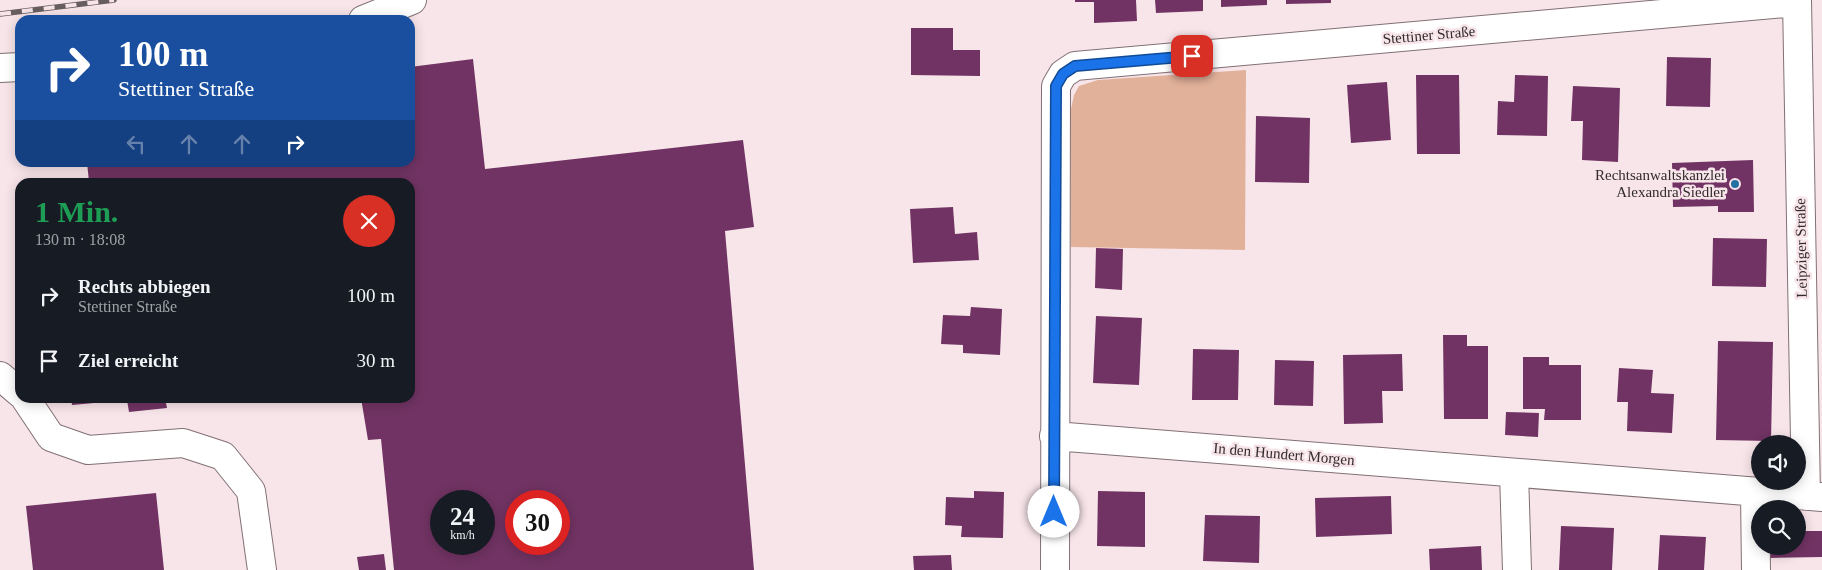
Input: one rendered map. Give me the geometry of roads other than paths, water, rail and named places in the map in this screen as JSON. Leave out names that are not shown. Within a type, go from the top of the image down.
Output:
[{"type":"street","points":[[375,15],[412,0]]},
{"type":"street","name":"Stettiner Straße","points":[[1054,436],[1056,86],[1063,74],[1075,66],[1797,1]]},
{"type":"street","name":"Leipziger Straße","points":[[1797,1],[1814,496]]},
{"type":"street","points":[[0,68],[15,66]]},
{"type":"street","points":[[0,376],[15,389]]},
{"type":"street","points":[[29,403],[51,437],[88,450],[183,443],[223,456],[251,491],[262,570]]},
{"type":"street","points":[[1054,436],[1055,570]]},
{"type":"street","name":"In den Hundert Morgen","points":[[1054,436],[1755,493],[1814,496]]},
{"type":"street","points":[[1514,473],[1517,570]]},
{"type":"street","points":[[1755,493],[1756,570]]},
{"type":"railway","points":[[0,14],[114,0]]},
{"type":"place","name":"Rechtsanwaltskanzlei Alexandra Siedler","points":[[1735,184]]}]
